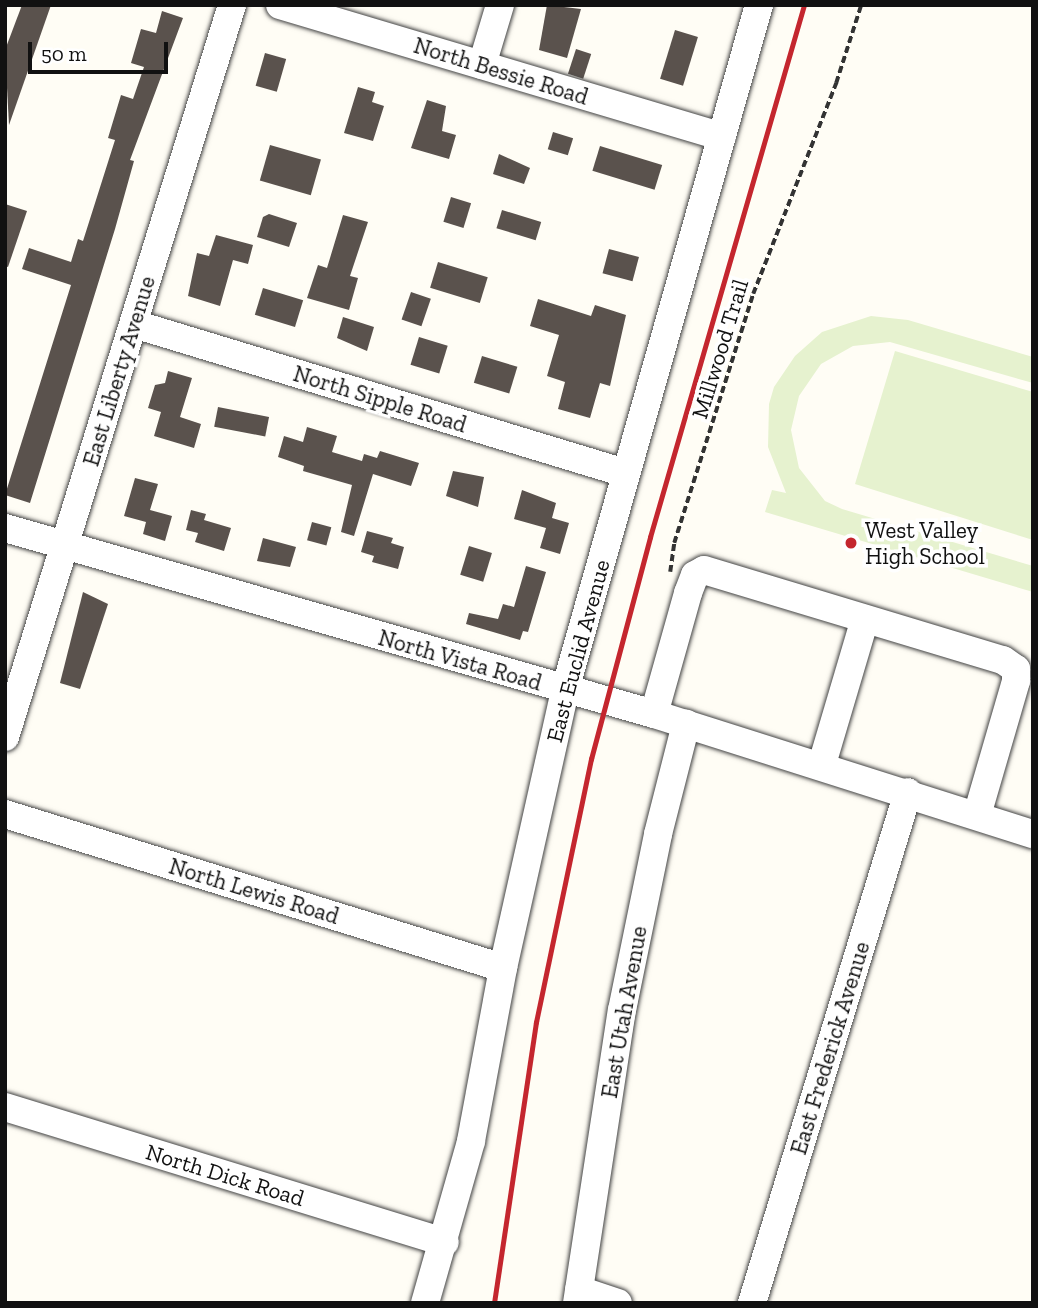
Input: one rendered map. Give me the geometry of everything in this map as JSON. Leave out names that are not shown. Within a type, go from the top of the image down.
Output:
[{"type":"street","name":"East Liberty Avenue","points":[[5,737],[232,5]]},
{"type":"street","name":"North Bessie Road","points":[[280,5],[722,137]]},
{"type":"street","points":[[482,65],[500,5]]},
{"type":"street","name":"East Euclid Avenue","points":[[425,1303],[445,1242],[471,1141],[503,968],[565,690],[759,5]]},
{"type":"street","name":"North Sipple Road","points":[[134,324],[625,473]]},
{"type":"street","name":"North Vista Road","points":[[5,528],[565,690],[654,713],[822,764],[1033,834]]},
{"type":"street","points":[[654,713],[688,593],[695,575],[704,570],[1003,660],[1016,669],[977,815]]},
{"type":"street","points":[[822,764],[865,618]]},
{"type":"street","name":"East Utah Avenue","points":[[578,1297],[622,1010],[658,834],[686,723]]},
{"type":"street","name":"East Frederick Avenue","points":[[752,1303],[908,792]]},
{"type":"street","name":"North Lewis Road","points":[[5,814],[503,968]]},
{"type":"street","name":"North Dick Road","points":[[5,1107],[445,1242]]},
{"type":"street","points":[[578,1297],[618,1303]]},
{"type":"path","name":"Millwood Trail","points":[[669,584],[674,543],[702,467],[753,294],[836,83],[861,5]]},
{"type":"green space","points":[[871,316],[908,320],[1033,357],[1033,383],[890,342],[853,346],[821,364],[799,396],[791,430],[799,468],[825,501],[842,509],[1033,566],[1033,592],[765,512],[772,490],[786,493],[768,447],[769,404],[774,387],[795,356],[822,332]]},
{"type":"green space","points":[[895,351],[1033,392],[1033,540],[855,484]]},
{"type":"building","points":[[22,5],[51,5],[9,125],[5,50]]},
{"type":"building","points":[[547,5],[581,9],[567,58],[539,50]]},
{"type":"building","points":[[162,11],[183,18],[130,160],[134,161],[115,229],[30,503],[5,495],[71,285],[22,269],[29,248],[71,262],[78,239],[83,241],[115,140],[108,138],[121,95],[133,99],[144,67],[131,63],[141,29],[156,33]]},
{"type":"building","points":[[675,30],[698,37],[683,86],[660,79]]},
{"type":"building","points":[[576,49],[591,54],[583,79],[568,74]]},
{"type":"building","points":[[265,53],[286,59],[277,92],[256,86]]},
{"type":"building","points":[[358,87],[375,92],[372,102],[384,106],[373,141],[344,133]]},
{"type":"building","points":[[427,100],[446,106],[442,131],[456,135],[449,159],[411,148]]},
{"type":"building","points":[[553,132],[573,138],[568,155],[548,149]]},
{"type":"building","points":[[270,145],[321,160],[311,195],[260,181]]},
{"type":"building","points":[[600,146],[662,165],[655,190],[592,171]]},
{"type":"building","points":[[499,154],[530,168],[524,184],[493,174]]},
{"type":"building","points":[[451,197],[471,203],[463,228],[443,222]]},
{"type":"building","points":[[5,204],[27,211],[8,267],[5,266]]},
{"type":"building","points":[[502,210],[541,222],[536,240],[496,228]]},
{"type":"building","points":[[269,214],[297,223],[289,247],[257,237],[263,217]]},
{"type":"building","points":[[343,215],[368,222],[350,276],[358,278],[349,310],[307,298],[318,265],[327,268]]},
{"type":"building","points":[[216,235],[253,245],[248,264],[233,260],[220,306],[188,296],[197,253],[209,256]]},
{"type":"building","points":[[609,249],[639,257],[632,281],[603,273]]},
{"type":"building","points":[[438,262],[488,277],[480,303],[430,288]]},
{"type":"building","points":[[263,288],[303,300],[295,327],[255,315]]},
{"type":"building","points":[[411,292],[431,299],[421,326],[402,319]]},
{"type":"building","points":[[538,299],[591,316],[595,305],[626,315],[610,386],[600,383],[590,418],[558,409],[565,382],[547,376],[559,335],[530,326]]},
{"type":"building","points":[[343,317],[374,327],[367,351],[337,338]]},
{"type":"building","points":[[419,337],[448,346],[439,374],[411,365]]},
{"type":"building","points":[[482,356],[517,367],[509,394],[474,383]]},
{"type":"building","points":[[168,371],[192,378],[180,417],[201,424],[194,448],[154,436],[161,412],[148,408],[155,385],[165,383]]},
{"type":"building","points":[[218,407],[269,417],[265,437],[214,427]]},
{"type":"building","points":[[307,427],[337,436],[332,452],[362,461],[364,454],[377,458],[380,451],[419,463],[411,486],[373,474],[354,536],[341,532],[352,485],[303,471],[304,466],[278,457],[284,436],[303,442]]},
{"type":"building","points":[[453,471],[484,477],[478,507],[446,496]]},
{"type":"building","points":[[135,478],[158,484],[150,510],[172,516],[165,541],[143,534],[146,522],[124,516]]},
{"type":"building","points":[[522,490],[556,503],[552,518],[569,523],[560,554],[540,548],[546,528],[514,519]]},
{"type":"building","points":[[191,510],[206,514],[204,520],[231,528],[224,551],[195,542],[198,533],[186,530]]},
{"type":"building","points":[[312,522],[331,527],[326,546],[307,540]]},
{"type":"building","points":[[367,531],[393,538],[391,543],[404,547],[398,569],[372,562],[374,556],[361,552]]},
{"type":"building","points":[[263,538],[296,547],[290,567],[257,561]]},
{"type":"building","points":[[469,546],[492,553],[483,582],[460,575]]},
{"type":"building","points":[[526,566],[546,572],[528,632],[523,631],[520,640],[466,624],[469,613],[498,619],[503,604],[514,607]]},
{"type":"building","points":[[83,592],[108,604],[80,689],[60,683]]},
{"type":"railway","points":[[494,1303],[536,1022],[591,759],[650,537],[804,5]]},
{"type":"place","name":"West Valley High School","points":[[851,543]]}]
